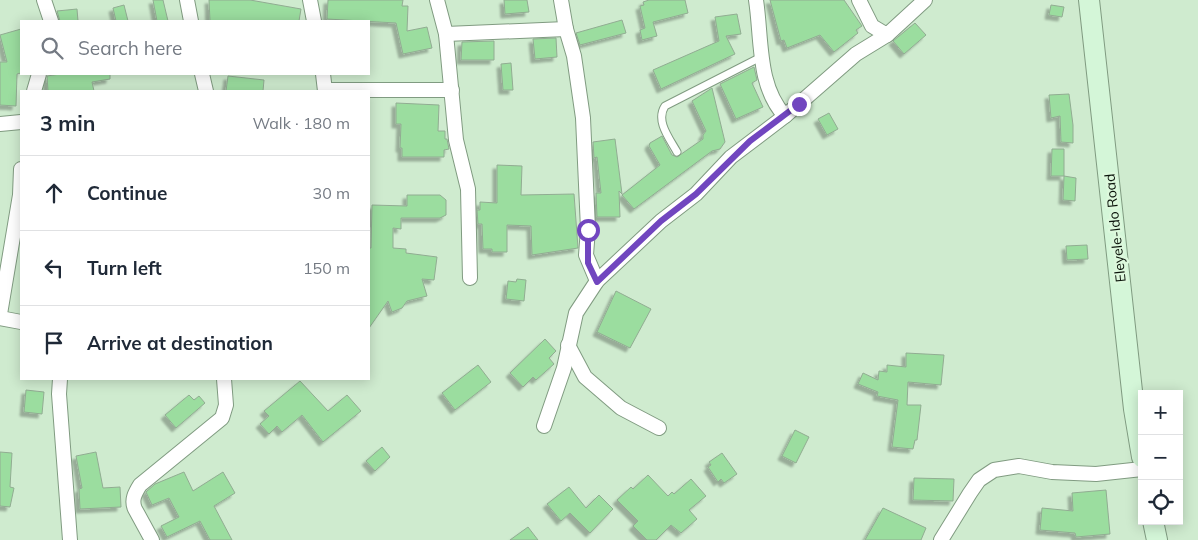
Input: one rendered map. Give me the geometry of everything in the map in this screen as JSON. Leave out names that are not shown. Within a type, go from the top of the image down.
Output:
[{"type":"main road","name":"Eleyele-Ido Road","points":[[1089,0],[1138,435]]},
{"type":"main road","points":[[1154,525],[1157,540]]},
{"type":"street","points":[[186,0],[191,20]]},
{"type":"street","points":[[310,0],[314,20]]},
{"type":"street","points":[[437,0],[446,34],[456,140],[468,189],[470,278]]},
{"type":"street","points":[[561,0],[566,29],[574,56],[583,118],[588,230],[586,255],[597,282]]},
{"type":"street","points":[[756,0],[761,57],[772,99],[786,116]]},
{"type":"street","points":[[859,0],[872,26],[888,35]]},
{"type":"street","points":[[544,426],[564,368],[576,313],[597,282],[661,221],[696,194],[750,141],[786,116],[856,54],[888,35],[925,0]]},
{"type":"street","points":[[49,1],[51,20]]},
{"type":"street","points":[[446,34],[566,29]]},
{"type":"street","points":[[34,90],[39,75]]},
{"type":"street","points":[[202,75],[206,90]]},
{"type":"street","points":[[323,75],[325,90],[452,90]]},
{"type":"street","points":[[0,124],[20,122]]},
{"type":"street","points":[[20,194],[0,316],[20,322]]},
{"type":"street","points":[[568,345],[585,377],[621,408],[659,428]]},
{"type":"street","points":[[60,380],[59,394],[70,540]]},
{"type":"street","points":[[152,540],[134,508],[135,492],[140,485],[222,418],[226,405],[224,380]]},
{"type":"street","points":[[942,540],[979,480],[994,470],[1006,466],[1019,466],[1052,472],[1096,474],[1138,469]]},
{"type":"lane","points":[[677,152],[663,127],[661,115],[665,106],[761,57]]},
{"type":"building","points":[[153,0],[163,0],[168,20],[157,20]]},
{"type":"building","points":[[209,0],[250,0],[301,9],[299,20],[210,20]]},
{"type":"building","points":[[328,0],[403,0],[402,6],[408,6],[407,31],[427,27],[432,48],[403,54],[396,23],[327,19]]},
{"type":"building","points":[[504,0],[527,0],[529,12],[505,14]]},
{"type":"building","points":[[649,0],[685,0],[688,13],[653,22],[657,36],[642,40],[640,30],[645,28],[640,6],[644,5],[643,2]]},
{"type":"building","points":[[770,0],[844,0],[862,26],[856,30],[858,33],[834,52],[820,35],[787,48],[784,40],[781,41]]},
{"type":"building","points":[[124,5],[128,20],[116,20],[113,8]]},
{"type":"building","points":[[1051,5],[1064,7],[1062,17],[1049,15]]},
{"type":"building","points":[[77,9],[78,20],[60,20],[57,11]]},
{"type":"building","points":[[737,14],[741,34],[726,36],[735,54],[661,89],[653,70],[719,41],[715,17]]},
{"type":"building","points":[[622,20],[626,33],[580,45],[576,33]]},
{"type":"building","points":[[915,23],[926,35],[904,54],[893,41]]},
{"type":"building","points":[[20,29],[20,73],[17,74],[16,106],[0,105],[0,62],[7,62],[0,35]]},
{"type":"building","points":[[556,38],[557,57],[535,59],[533,39]]},
{"type":"building","points":[[494,41],[494,60],[461,60],[462,42]]},
{"type":"building","points":[[511,63],[513,90],[503,90],[501,64]]},
{"type":"building","points":[[754,67],[757,80],[752,83],[763,107],[736,119],[720,84]]},
{"type":"building","points":[[110,75],[110,79],[92,82],[94,90],[48,90],[47,76]]},
{"type":"building","points":[[228,76],[264,80],[263,90],[226,90]]},
{"type":"building","points":[[712,88],[725,142],[720,149],[712,151],[634,209],[622,195],[660,165],[649,146],[650,143],[662,136],[672,155],[677,157],[703,139],[706,131],[692,101]]},
{"type":"building","points":[[1069,94],[1073,143],[1061,142],[1060,116],[1051,118],[1049,95]]},
{"type":"building","points":[[396,103],[439,105],[438,131],[445,131],[445,139],[447,139],[449,149],[444,150],[444,157],[402,157],[402,148],[400,148],[401,124],[396,124]]},
{"type":"building","points":[[829,113],[838,129],[827,135],[818,119]]},
{"type":"building","points":[[615,139],[622,194],[619,191],[620,217],[597,217],[596,193],[601,193],[597,157],[594,158],[593,142]]},
{"type":"building","points":[[1052,149],[1064,149],[1064,176],[1051,176]]},
{"type":"building","points":[[497,165],[522,166],[521,195],[574,194],[578,248],[532,255],[531,226],[507,225],[507,252],[492,252],[492,249],[483,249],[482,224],[478,224],[477,210],[480,210],[480,202],[497,203]]},
{"type":"building","points":[[1064,176],[1076,178],[1075,201],[1063,200]]},
{"type":"building","points":[[407,195],[440,195],[446,200],[446,215],[440,218],[401,218],[401,229],[393,228],[393,248],[406,249],[406,253],[437,257],[434,280],[422,279],[427,296],[407,301],[402,308],[392,312],[388,301],[370,327],[372,205],[407,206]]},
{"type":"building","points":[[1087,245],[1088,259],[1067,260],[1066,246]]},
{"type":"building","points":[[517,279],[526,280],[524,301],[506,299],[508,281],[516,282]]},
{"type":"building","points":[[616,291],[651,309],[630,348],[597,332]]},
{"type":"building","points":[[545,339],[556,351],[549,358],[554,364],[536,380],[533,377],[523,387],[510,373]]},
{"type":"building","points":[[906,353],[944,355],[941,385],[908,382],[907,405],[921,405],[917,440],[915,440],[913,449],[892,447],[898,400],[877,396],[878,392],[858,384],[863,373],[878,380],[879,371],[887,372],[887,365],[906,367]]},
{"type":"building","points":[[478,365],[491,382],[455,410],[442,393]]},
{"type":"building","points":[[300,381],[328,411],[347,395],[361,411],[323,442],[302,415],[282,432],[277,426],[269,434],[260,424],[269,416],[264,411]]},
{"type":"building","points":[[26,390],[44,392],[42,414],[24,412]]},
{"type":"building","points":[[189,395],[194,400],[199,396],[205,403],[176,428],[165,415]]},
{"type":"building","points":[[795,430],[809,437],[796,463],[782,456]]},
{"type":"building","points":[[382,447],[390,457],[375,471],[366,461]]},
{"type":"building","points":[[0,452],[12,453],[10,487],[14,488],[10,507],[0,506]]},
{"type":"building","points":[[96,452],[103,488],[120,487],[121,507],[80,509],[79,489],[82,488],[76,456]]},
{"type":"building","points":[[722,453],[737,474],[724,483],[721,479],[718,482],[708,467],[711,465],[709,462]]},
{"type":"building","points":[[184,472],[193,491],[223,472],[235,493],[214,506],[232,540],[210,540],[200,521],[167,537],[161,526],[179,517],[169,498],[152,505],[146,492],[155,484]]},
{"type":"building","points":[[648,475],[668,496],[672,492],[674,494],[691,479],[706,496],[689,510],[697,519],[681,533],[671,525],[656,540],[647,540],[633,526],[638,521],[617,500]]},
{"type":"building","points":[[914,478],[954,479],[953,501],[913,500]]},
{"type":"building","points":[[569,487],[586,508],[599,495],[613,509],[590,533],[570,513],[561,521],[547,504]]},
{"type":"building","points":[[1106,490],[1110,534],[1076,537],[1075,533],[1040,530],[1042,508],[1073,511],[1072,493]]},
{"type":"building","points":[[883,508],[926,528],[921,540],[865,540]]},
{"type":"building","points":[[528,527],[538,540],[510,540]]},
{"type":"route","points":[[588,230],[586,255],[597,282],[661,221],[696,194],[731,157],[799,104]]}]
